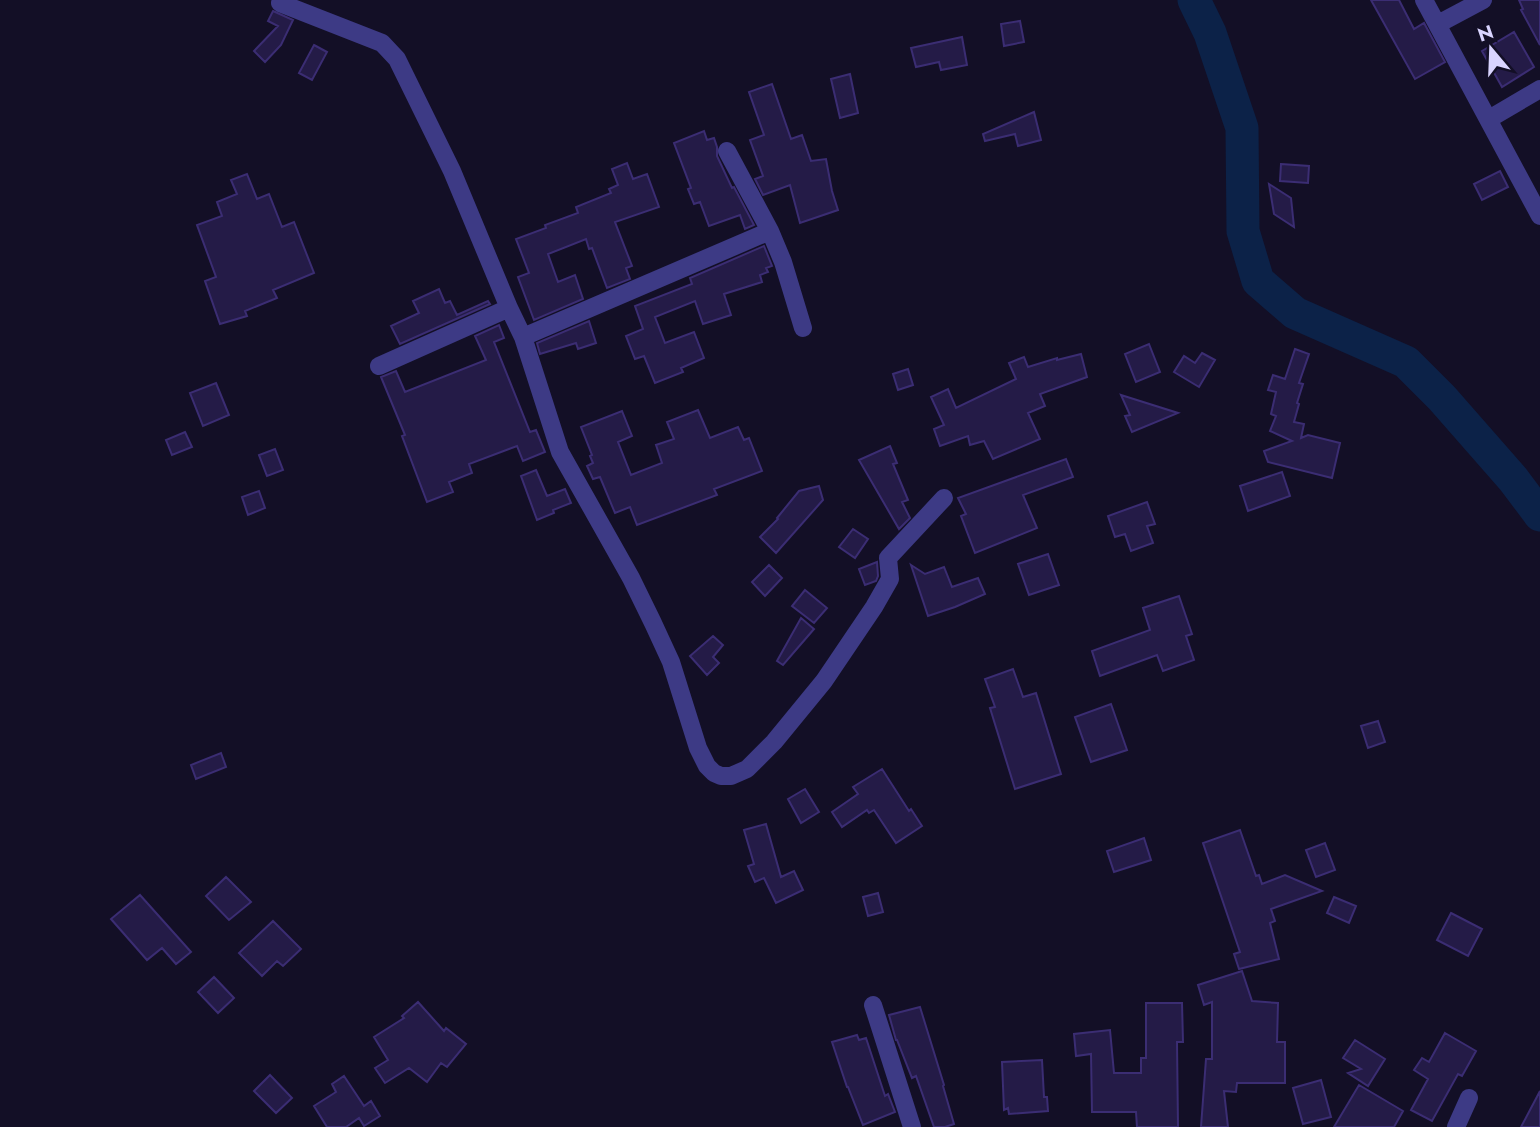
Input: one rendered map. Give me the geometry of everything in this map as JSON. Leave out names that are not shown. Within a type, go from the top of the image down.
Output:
[{"type":"street","points":[[1424,0],[1539,212]]},
{"type":"street","points":[[1438,24],[1483,0]]},
{"type":"street","points":[[280,3],[383,43],[397,59],[452,171],[523,337],[560,452],[653,622],[671,662],[698,748],[707,766],[714,773],[731,776],[747,769],[774,742],[816,691],[874,607],[890,579],[888,558],[944,498]]},
{"type":"street","points":[[1489,119],[1540,89]]},
{"type":"street","points":[[727,151],[770,231],[783,262],[803,328]]},
{"type":"street","points":[[523,337],[770,231]]},
{"type":"street","points":[[379,366],[509,308]]},
{"type":"street","points":[[873,1005],[912,1127]]},
{"type":"street","points":[[1456,1127],[1469,1098]]},
{"type":"building","points":[[1371,0],[1399,0],[1414,29],[1424,23],[1445,62],[1415,79]]},
{"type":"building","points":[[1519,0],[1540,0],[1540,45],[1521,10],[1523,9]]},
{"type":"building","points":[[273,11],[293,20],[281,45],[265,62],[254,51],[278,26],[268,21]]},
{"type":"building","points":[[1020,21],[1024,42],[1004,46],[1001,24]]},
{"type":"building","points":[[1514,32],[1534,67],[1502,87],[1482,51]]},
{"type":"building","points":[[962,37],[967,65],[941,70],[939,62],[916,67],[911,48]]},
{"type":"building","points":[[314,45],[327,52],[312,80],[299,73]]},
{"type":"building","points":[[850,74],[858,113],[840,118],[831,79]]},
{"type":"building","points":[[772,84],[791,139],[802,135],[811,161],[826,159],[838,210],[800,223],[790,185],[763,195],[755,179],[763,176],[750,140],[764,135],[749,92]]},
{"type":"building","points":[[1034,112],[1041,140],[1018,146],[1015,134],[985,141],[983,134]]},
{"type":"building","points":[[704,131],[707,140],[714,138],[717,156],[754,225],[745,229],[740,215],[709,226],[700,202],[694,204],[688,189],[691,188],[674,143]]},
{"type":"building","points":[[627,163],[633,179],[647,174],[659,207],[615,222],[632,266],[626,268],[630,279],[607,288],[586,239],[548,254],[558,282],[575,275],[583,299],[534,320],[518,277],[529,273],[516,239],[578,213],[576,207],[611,193],[609,189],[618,185],[612,169]]},
{"type":"building","points":[[1281,164],[1309,166],[1308,183],[1280,181]]},
{"type":"building","points":[[1500,171],[1508,187],[1482,200],[1474,184]]},
{"type":"building","points":[[247,174],[257,199],[269,194],[282,227],[294,222],[314,273],[273,290],[277,298],[245,311],[247,316],[220,324],[205,281],[216,277],[197,225],[222,216],[217,202],[237,194],[231,180]]},
{"type":"building","points":[[1269,184],[1291,198],[1294,227],[1274,214]]},
{"type":"building","points":[[764,246],[772,266],[766,268],[768,272],[760,275],[762,282],[724,294],[731,315],[703,324],[695,301],[655,317],[665,343],[694,332],[704,358],[681,368],[683,372],[655,383],[644,356],[635,359],[626,336],[643,329],[635,306],[692,284],[690,278]]},
{"type":"building","points":[[439,289],[445,303],[450,301],[457,315],[488,301],[490,304],[400,344],[391,326],[419,313],[413,301]]},
{"type":"building","points":[[589,321],[596,343],[578,349],[576,343],[540,354],[537,343]]},
{"type":"building","points":[[499,325],[504,338],[494,342],[530,432],[536,430],[545,452],[523,461],[517,446],[469,464],[472,473],[449,482],[453,492],[427,502],[402,436],[405,435],[381,377],[396,371],[405,392],[486,360],[475,336]]},
{"type":"building","points":[[1149,344],[1160,372],[1136,382],[1125,354]]},
{"type":"building","points":[[1295,349],[1309,354],[1299,383],[1303,384],[1294,422],[1304,424],[1301,438],[1308,435],[1340,443],[1332,478],[1268,462],[1264,451],[1292,441],[1270,431],[1276,416],[1271,414],[1276,392],[1268,390],[1273,375],[1285,379]]},
{"type":"building","points":[[1202,353],[1215,360],[1199,387],[1174,372],[1184,356],[1195,363]]},
{"type":"building","points":[[1081,354],[1087,377],[1040,394],[1045,406],[1028,413],[1040,439],[993,459],[984,441],[970,445],[968,436],[940,446],[934,429],[944,425],[931,397],[948,389],[956,408],[1016,379],[1009,363],[1024,357],[1028,367]]},
{"type":"building","points":[[908,369],[913,385],[898,390],[893,374]]},
{"type":"building","points":[[216,383],[229,415],[203,426],[190,393]]},
{"type":"building","points":[[1121,395],[1178,413],[1132,432],[1125,416],[1130,415]]},
{"type":"building","points":[[698,410],[710,438],[738,427],[744,440],[749,438],[762,471],[714,489],[717,495],[637,525],[630,507],[615,513],[600,477],[593,479],[587,466],[593,463],[590,456],[592,455],[581,427],[622,411],[632,436],[618,442],[631,475],[662,463],[656,445],[674,439],[667,422]]},
{"type":"building","points":[[185,432],[192,447],[172,455],[166,440]]},
{"type":"building","points":[[890,446],[897,463],[893,464],[908,500],[902,502],[910,518],[899,529],[859,460]]},
{"type":"building","points":[[275,449],[283,470],[267,476],[259,455]]},
{"type":"building","points":[[1066,459],[1073,477],[1023,495],[1037,528],[975,553],[961,516],[966,514],[958,498]]},
{"type":"building","points":[[536,470],[547,496],[565,489],[571,503],[537,520],[521,476]]},
{"type":"building","points":[[1282,472],[1290,496],[1248,511],[1240,486]]},
{"type":"building","points":[[819,486],[823,500],[776,553],[760,537],[799,491]]},
{"type":"building","points":[[259,491],[265,508],[248,515],[242,497]]},
{"type":"building","points":[[1147,502],[1155,524],[1147,526],[1153,543],[1131,551],[1125,534],[1115,537],[1108,516]]},
{"type":"building","points":[[853,529],[868,539],[855,558],[839,547]]},
{"type":"building","points":[[1048,554],[1059,585],[1029,595],[1018,564]]},
{"type":"building","points":[[877,562],[876,581],[865,585],[859,569]]},
{"type":"building","points":[[769,565],[782,578],[765,596],[752,582]]},
{"type":"building","points":[[911,565],[925,574],[944,567],[952,587],[978,578],[985,594],[928,616]]},
{"type":"building","points":[[805,590],[827,608],[814,623],[792,606]]},
{"type":"building","points":[[1179,596],[1192,634],[1186,636],[1194,660],[1163,671],[1157,655],[1100,676],[1092,651],[1150,630],[1143,608]]},
{"type":"building","points":[[801,618],[814,629],[783,665],[777,661]]},
{"type":"building","points":[[713,636],[723,645],[713,657],[719,663],[707,675],[690,656]]},
{"type":"building","points":[[1013,669],[1023,697],[1036,693],[1061,774],[1015,789],[990,708],[995,707],[985,679]]},
{"type":"building","points":[[1111,704],[1127,750],[1091,762],[1075,717]]},
{"type":"building","points":[[1378,721],[1385,742],[1368,748],[1361,726]]},
{"type":"building","points":[[221,753],[226,767],[196,779],[191,765]]},
{"type":"building","points":[[882,769],[922,826],[896,843],[874,810],[869,813],[867,810],[842,827],[832,812],[858,794],[853,787]]},
{"type":"building","points":[[805,789],[819,812],[801,823],[788,799]]},
{"type":"building","points":[[766,824],[781,877],[794,871],[803,890],[776,903],[764,878],[755,882],[748,866],[754,864],[744,830]]},
{"type":"building","points":[[1240,830],[1256,876],[1259,875],[1262,884],[1285,875],[1322,891],[1271,909],[1275,921],[1270,923],[1279,959],[1239,969],[1234,954],[1240,952],[1203,843]]},
{"type":"building","points":[[1144,838],[1151,860],[1114,872],[1107,851]]},
{"type":"building","points":[[1325,843],[1335,870],[1316,877],[1306,850]]},
{"type":"building","points":[[226,877],[251,902],[229,920],[206,896]]},
{"type":"building","points":[[878,893],[883,912],[868,916],[863,897]]},
{"type":"building","points":[[140,895],[191,952],[176,964],[162,948],[147,960],[111,919]]},
{"type":"building","points":[[1334,897],[1356,906],[1349,923],[1327,913]]},
{"type":"building","points":[[1451,913],[1482,929],[1468,956],[1437,940]]},
{"type":"building","points":[[273,921],[301,949],[283,966],[277,961],[262,976],[239,953]]},
{"type":"building","points":[[1242,971],[1252,1001],[1278,1003],[1277,1042],[1285,1042],[1285,1083],[1237,1083],[1236,1092],[1224,1091],[1228,1127],[1201,1127],[1206,1059],[1212,1059],[1212,1002],[1204,1005],[1198,985]]},
{"type":"building","points":[[214,977],[234,998],[218,1013],[198,992]]},
{"type":"building","points":[[418,1002],[444,1031],[446,1028],[466,1044],[447,1067],[441,1063],[427,1082],[409,1068],[385,1083],[375,1068],[388,1060],[374,1037],[404,1018],[402,1016]]},
{"type":"building","points":[[1146,1003],[1182,1003],[1183,1042],[1177,1042],[1178,1127],[1137,1127],[1136,1112],[1092,1112],[1091,1054],[1076,1056],[1074,1034],[1110,1030],[1114,1073],[1141,1073],[1141,1058],[1146,1058]]},
{"type":"building","points":[[920,1007],[954,1124],[945,1127],[934,1127],[916,1076],[912,1078],[896,1040],[889,1015]]},
{"type":"building","points":[[1445,1033],[1476,1051],[1462,1076],[1458,1074],[1432,1121],[1411,1110],[1428,1079],[1414,1070],[1422,1058],[1429,1062]]},
{"type":"building","points":[[857,1035],[859,1040],[866,1038],[885,1096],[888,1094],[895,1112],[863,1125],[832,1042]]},
{"type":"building","points":[[1355,1040],[1385,1059],[1368,1086],[1348,1073],[1361,1069],[1343,1058]]},
{"type":"building","points":[[1042,1060],[1044,1097],[1047,1097],[1048,1111],[1009,1114],[1008,1108],[1004,1110],[1002,1062]]},
{"type":"building","points":[[270,1075],[292,1098],[276,1113],[254,1091]]},
{"type":"building","points":[[344,1076],[364,1106],[371,1101],[380,1116],[364,1126],[359,1118],[346,1127],[327,1127],[314,1106],[336,1092],[332,1084]]},
{"type":"building","points":[[1321,1080],[1331,1117],[1303,1124],[1293,1088]]},
{"type":"building","points":[[1359,1085],[1403,1111],[1394,1127],[1334,1127]]},
{"type":"building","points":[[1540,1091],[1540,1127],[1521,1127]]},
{"type":"waterway","points":[[1194,0],[1210,33],[1242,128],[1243,231],[1258,281],[1295,313],[1406,362],[1442,398],[1513,479],[1540,515]]}]
